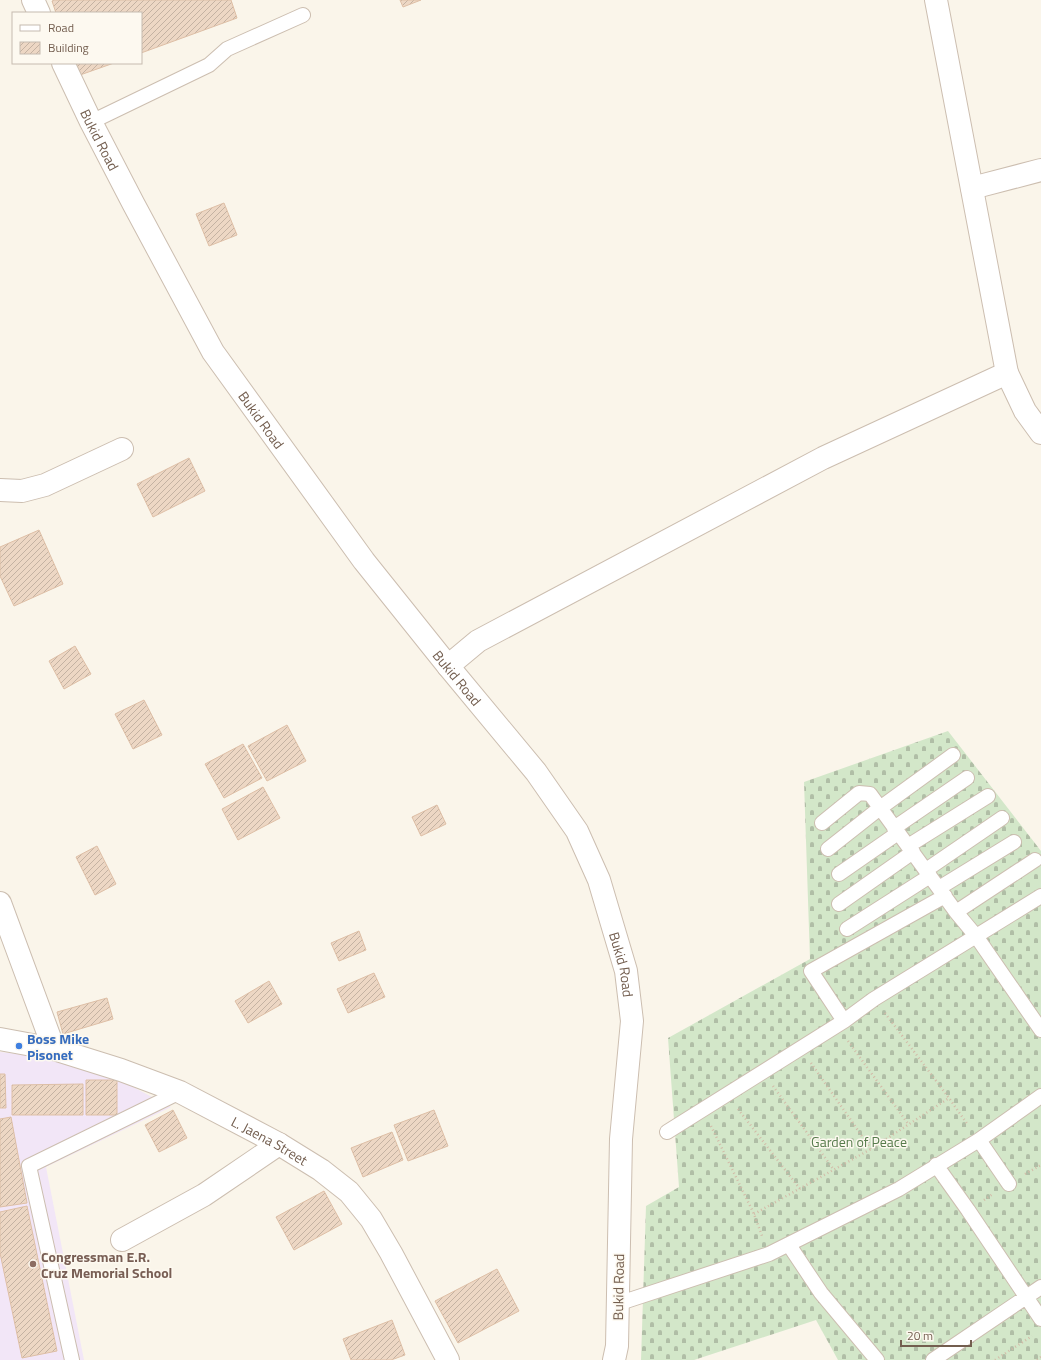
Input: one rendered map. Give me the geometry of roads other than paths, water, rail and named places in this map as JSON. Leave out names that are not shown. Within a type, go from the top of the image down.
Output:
[{"type":"street","points":[[33,0],[39,12]]},
{"type":"street","points":[[936,0],[1007,373],[1025,411],[1041,433]]},
{"type":"street","name":"Bukid Road","points":[[63,64],[91,122],[213,352],[364,561],[448,666],[536,772],[577,831],[599,880],[626,970],[632,1021],[621,1139],[617,1346],[614,1360]]},
{"type":"street","points":[[972,188],[1041,170]]},
{"type":"street","points":[[448,666],[478,641],[816,461],[1007,373]]},
{"type":"street","points":[[0,490],[22,491],[45,485],[122,449]]},
{"type":"street","points":[[0,903],[54,1049]]},
{"type":"street","name":"L. Jaena Street","points":[[0,1039],[54,1049],[120,1070],[180,1092],[279,1144],[321,1170],[349,1192],[371,1219],[391,1253],[448,1360]]},
{"type":"street","points":[[122,1240],[204,1195],[279,1144]]},
{"type":"lane","points":[[91,122],[208,65],[227,49],[303,15]]},
{"type":"lane","points":[[828,848],[952,755]]},
{"type":"lane","points":[[839,874],[967,778]]},
{"type":"lane","points":[[822,823],[859,793],[870,794],[956,912],[976,936],[1041,1030]]},
{"type":"lane","points":[[839,904],[910,849],[988,796]]},
{"type":"lane","points":[[847,929],[928,873],[1002,818]]},
{"type":"lane","points":[[840,1023],[811,971],[942,892],[1014,842]]},
{"type":"lane","points":[[956,912],[1035,860]]},
{"type":"lane","points":[[667,1132],[840,1023],[874,999],[1041,896]]},
{"type":"lane","points":[[72,1360],[29,1166],[180,1092]]},
{"type":"lane","points":[[618,1304],[769,1254],[789,1245],[898,1189],[978,1140],[1041,1096]]},
{"type":"lane","points":[[978,1140],[1009,1184]]},
{"type":"lane","points":[[936,1166],[968,1210],[1041,1319]]},
{"type":"lane","points":[[789,1245],[821,1293],[877,1360]]},
{"type":"lane","points":[[933,1360],[1041,1287]]},
{"type":"place","name":"Boss Mike Pisonet","points":[[19,1046]]},
{"type":"place","name":"Congressman E.R. Cruz Memorial School","points":[[33,1264]]},
{"type":"park label","name":"Garden of Peace","points":[[859,1141]]}]
